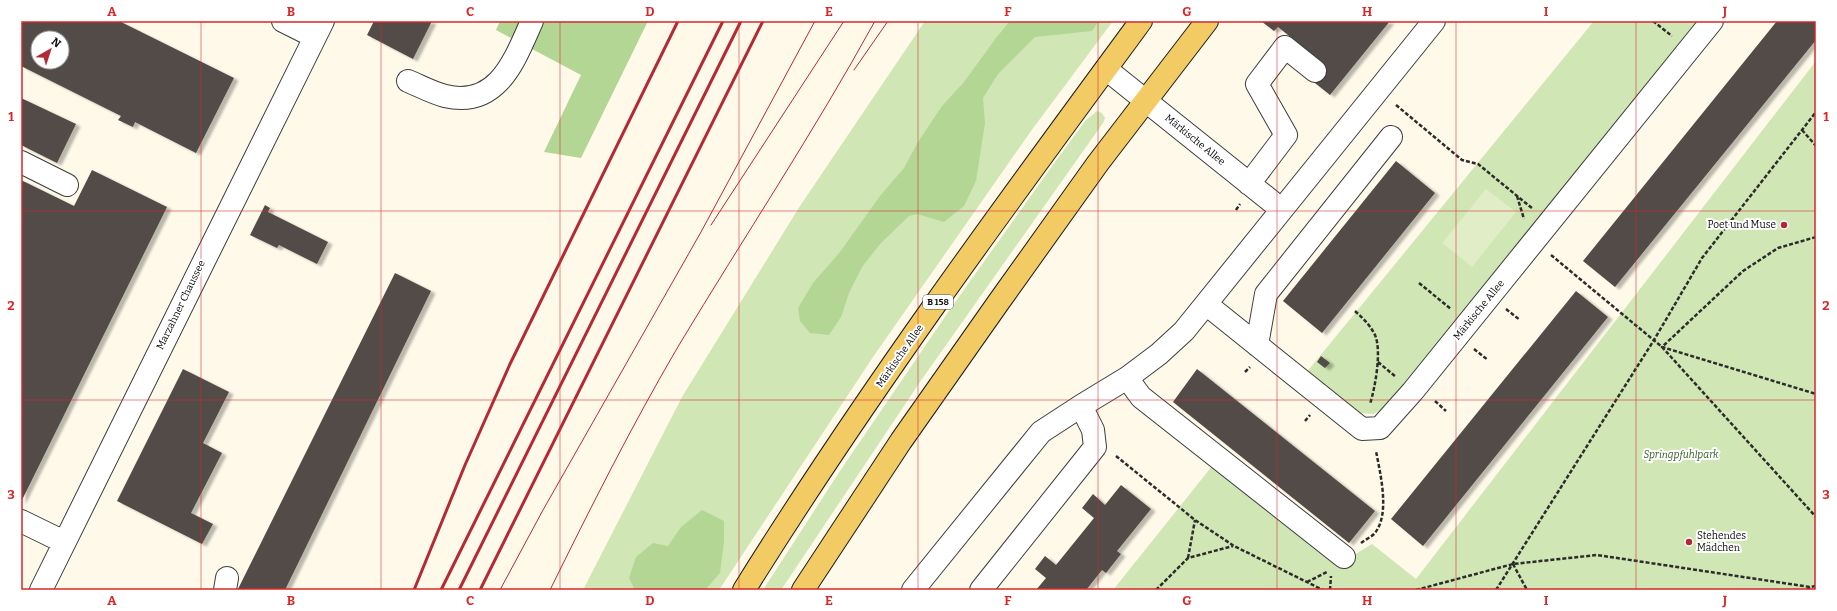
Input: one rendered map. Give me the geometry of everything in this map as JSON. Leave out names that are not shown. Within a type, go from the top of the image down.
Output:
[{"type":"main road","name":"Märkische Allee","points":[[744,590],[870,400],[964,264],[1141,21]]},
{"type":"main road","points":[[803,590],[901,441],[998,303],[1098,163],[1207,21]]},
{"type":"street","points":[[283,21],[319,29]]},
{"type":"street","points":[[408,81],[445,96],[469,98],[493,88],[512,66],[532,21]]},
{"type":"street","points":[[913,590],[1042,432],[1127,378],[1172,343],[1206,304],[1434,21]]},
{"type":"street","name":"Märkische Allee","points":[[1367,429],[1380,428],[1413,391],[1712,21]]},
{"type":"street","name":"Marzahner Chaussee","points":[[46,588],[64,542],[319,29]]},
{"type":"street","points":[[1249,184],[1286,135],[1256,84],[1285,47],[1315,71]]},
{"type":"street","name":"Märkische Allee","points":[[1106,69],[1281,209]]},
{"type":"street","points":[[1257,345],[1266,294],[1391,137]]},
{"type":"street","points":[[21,162],[67,185]]},
{"type":"street","points":[[1206,304],[1367,429]]},
{"type":"street","points":[[1127,378],[1141,397],[1338,562]]},
{"type":"street","points":[[981,590],[1096,447],[1093,430],[1081,406]]},
{"type":"street","points":[[21,521],[64,542]]},
{"type":"path","points":[[1390,101],[1462,160],[1478,164],[1549,222]]},
{"type":"path","points":[[1496,590],[1654,340],[1702,258],[1816,112]]},
{"type":"path","points":[[1802,130],[1816,146]]},
{"type":"path","points":[[1662,347],[1743,271],[1778,248],[1816,237]]},
{"type":"path","points":[[1534,241],[1662,347],[1816,517]]},
{"type":"path","points":[[1418,283],[1450,308]]},
{"type":"path","points":[[1307,582],[1338,562],[1374,534],[1383,517],[1382,484],[1367,429],[1378,362],[1375,336],[1366,320],[1355,311]]},
{"type":"path","points":[[1662,347],[1816,394]]},
{"type":"path","points":[[1113,453],[1194,520],[1234,546],[1322,590]]},
{"type":"path","points":[[1188,558],[1194,520]]},
{"type":"path","points":[[1156,590],[1188,558],[1234,546]]},
{"type":"path","points":[[1416,590],[1513,564],[1597,555],[1810,587]]},
{"type":"path","points":[[1330,590],[1338,562]]},
{"type":"path","points":[[1513,564],[1527,590]]},
{"type":"path","points":[[1804,590],[1816,586]]},
{"type":"path","points":[[1807,590],[1810,587]]},
{"type":"green space","points":[[500,21],[648,21],[581,158],[544,152],[581,75],[496,30]]},
{"type":"green space","points":[[925,21],[1113,21],[1031,131],[873,357],[719,590],[583,590],[682,397],[800,206]]},
{"type":"green space","points":[[1010,21],[1099,21],[1092,31],[1035,37],[998,74],[983,98],[985,123],[976,181],[964,206],[944,222],[917,214],[909,216],[880,244],[862,267],[849,293],[841,317],[829,335],[810,333],[800,321],[798,308],[813,283],[840,252],[880,196],[904,168],[918,142],[942,106],[964,82]]},
{"type":"green space","points":[[1594,21],[1699,21],[1384,409],[1373,414],[1359,413],[1306,373]]},
{"type":"green space","name":"Springpfuhlpark","points":[[1816,61],[1816,590],[1113,590],[1213,465],[1336,566],[1372,544],[1416,579]]},
{"type":"green space","points":[[1097,111],[1102,113],[1105,118],[1103,123],[922,379],[781,590],[763,590],[840,471],[951,308],[1086,120]]},
{"type":"green space","points":[[1486,189],[1516,212],[1472,267],[1442,243]]},
{"type":"green space","points":[[702,510],[724,521],[724,542],[720,573],[705,590],[635,590],[629,578],[636,557],[653,543],[668,546],[681,527]]},
{"type":"building","points":[[21,21],[119,21],[234,78],[196,153],[135,122],[133,127],[118,120],[121,116],[21,66]]},
{"type":"building","points":[[374,21],[432,21],[413,59],[367,35]]},
{"type":"building","points":[[1261,21],[1390,21],[1330,95],[1310,79],[1323,63],[1278,27],[1274,31]]},
{"type":"building","points":[[1777,21],[1816,21],[1816,40],[1615,287],[1583,261]]},
{"type":"building","points":[[21,98],[76,124],[57,163],[21,145]]},
{"type":"building","points":[[1396,161],[1435,193],[1322,333],[1283,301]]},
{"type":"building","points":[[92,170],[167,207],[21,502],[21,180],[74,206]]},
{"type":"building","points":[[265,205],[270,208],[268,212],[328,242],[317,264],[279,245],[277,248],[250,235]]},
{"type":"building","points":[[395,273],[431,291],[285,590],[238,589]]},
{"type":"building","points":[[1576,291],[1608,317],[1423,546],[1391,519]]},
{"type":"building","points":[[1321,356],[1330,363],[1325,368],[1317,362]]},
{"type":"building","points":[[183,369],[229,392],[203,443],[222,453],[191,513],[213,524],[202,544],[117,501]]},
{"type":"building","points":[[1197,369],[1375,511],[1349,543],[1173,402]]},
{"type":"building","points":[[1121,485],[1151,509],[1117,551],[1121,554],[1106,573],[1102,570],[1086,590],[1036,590],[1046,578],[1035,569],[1045,556],[1056,565],[1094,518],[1082,508],[1093,494],[1105,505]]},
{"type":"tram line","points":[[500,590],[543,510],[701,232],[815,21]]},
{"type":"tram line","points":[[711,225],[844,21]]},
{"type":"tram line","points":[[550,590],[612,466],[679,345],[828,103],[875,21]]},
{"type":"tram line","points":[[854,70],[888,21]]},
{"type":"railway","points":[[414,590],[465,465],[510,364],[678,21]]},
{"type":"railway","points":[[441,590],[723,21]]},
{"type":"railway","points":[[459,590],[741,21]]},
{"type":"railway","points":[[480,590],[763,21]]},
{"type":"place","name":"Poet und Muse","points":[[1784,225]]},
{"type":"place","name":"Stehendes Mädchen","points":[[1689,542]]}]
